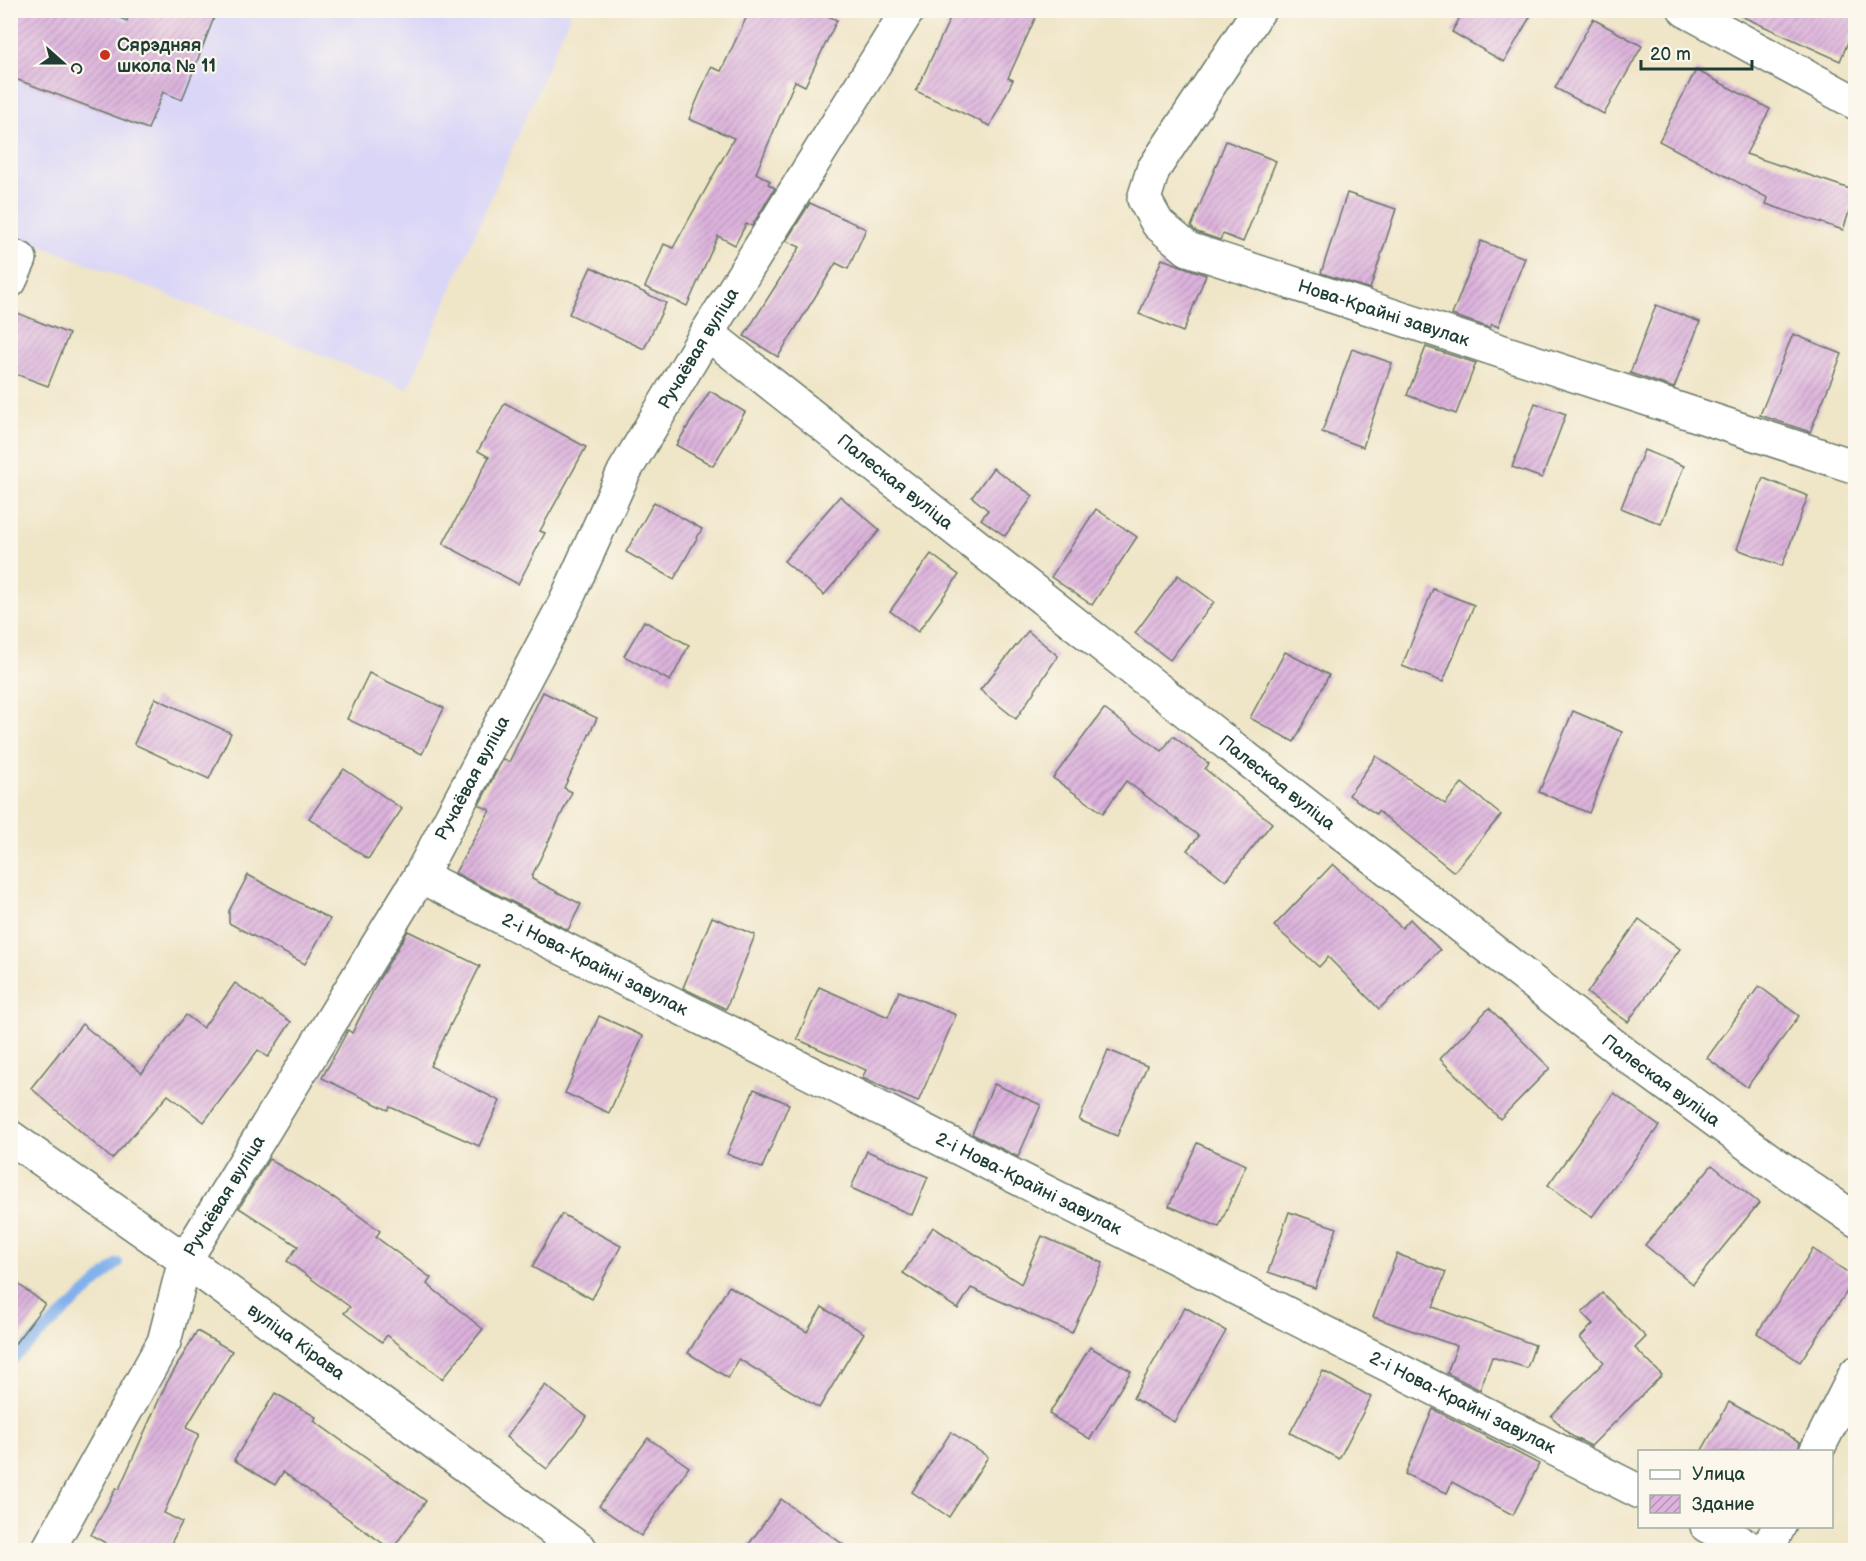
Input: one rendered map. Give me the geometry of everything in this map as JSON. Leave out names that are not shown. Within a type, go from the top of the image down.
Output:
[{"type":"street","name":"Ручаёвая вуліца","points":[[48,1551],[164,1342],[185,1260],[420,876],[564,605],[624,472],[707,333],[908,10]]},
{"type":"street","name":"Нова-Крайні завулак","points":[[1259,10],[1153,170],[1144,200],[1158,224],[1188,249],[1856,466]]},
{"type":"street","points":[[1685,10],[1856,103]]},
{"type":"street","points":[[10,255],[20,259],[10,281]]},
{"type":"street","name":"Палеская вуліца","points":[[707,333],[1622,1052],[1856,1220]]},
{"type":"street","name":"2-і Нова-Крайні завулак","points":[[420,876],[1638,1491]]},
{"type":"street","name":"вуліца Кірава","points":[[10,1137],[185,1260],[581,1551]]},
{"type":"street","points":[[1817,1450],[1856,1373]]},
{"type":"street","points":[[1709,1528],[1755,1551]]},
{"type":"street","points":[[1767,1551],[1778,1528]]},
{"type":"shaded area","points":[[10,11],[572,11],[408,389],[11,234]]},
{"type":"building","name":"Сярэдняя школа № 11","points":[[10,10],[100,10],[127,21],[130,10],[217,10],[182,100],[163,92],[148,129],[10,77]]},
{"type":"building","points":[[750,10],[816,10],[837,20],[805,86],[795,81],[756,173],[770,181],[768,184],[775,188],[752,226],[746,224],[735,245],[718,236],[687,306],[645,287],[664,244],[673,248],[734,138],[689,119],[711,67],[721,71]]},
{"type":"building","points":[[954,10],[1039,10],[1008,78],[1013,80],[990,126],[916,91]]},
{"type":"building","points":[[1464,10],[1534,10],[1504,62],[1452,32]]},
{"type":"building","points":[[1728,10],[1856,10],[1856,23],[1840,61]]},
{"type":"building","points":[[1593,19],[1642,46],[1604,114],[1555,88]]},
{"type":"building","points":[[1696,70],[1770,109],[1746,154],[1856,191],[1843,230],[1766,204],[1768,198],[1659,141]]},
{"type":"building","points":[[1226,141],[1276,161],[1243,242],[1223,234],[1220,240],[1197,232],[1191,227]]},
{"type":"building","points":[[1347,193],[1396,209],[1370,289],[1321,273]]},
{"type":"building","points":[[810,203],[866,229],[848,269],[836,263],[778,357],[744,336],[800,247],[786,241]]},
{"type":"building","points":[[1481,241],[1525,258],[1498,327],[1492,324],[1490,328],[1452,315]]},
{"type":"building","points":[[1162,259],[1206,275],[1183,332],[1139,314]]},
{"type":"building","points":[[591,267],[666,303],[644,349],[569,314]]},
{"type":"building","points":[[1656,305],[1700,322],[1674,388],[1630,373]]},
{"type":"building","points":[[10,310],[69,334],[48,386],[10,372]]},
{"type":"building","points":[[1793,334],[1842,354],[1810,432],[1760,415]]},
{"type":"building","points":[[1426,347],[1476,363],[1456,414],[1407,395]]},
{"type":"building","points":[[1352,349],[1392,363],[1363,447],[1322,432]]},
{"type":"building","points":[[710,391],[745,412],[713,466],[676,445]]},
{"type":"building","points":[[505,403],[586,447],[540,531],[545,533],[518,584],[443,544],[489,457],[478,451]]},
{"type":"building","points":[[1535,403],[1566,414],[1542,478],[1512,467]]},
{"type":"building","points":[[1644,450],[1684,466],[1661,524],[1621,508]]},
{"type":"building","points":[[993,468],[1033,496],[1005,536],[981,519],[988,510],[972,497]]},
{"type":"building","points":[[1763,478],[1808,496],[1782,566],[1737,549]]},
{"type":"building","points":[[840,496],[880,530],[824,595],[784,561]]},
{"type":"building","points":[[654,502],[702,529],[674,579],[626,552]]},
{"type":"building","points":[[1096,509],[1137,537],[1092,605],[1051,577]]},
{"type":"building","points":[[931,554],[959,575],[918,632],[890,611]]},
{"type":"building","points":[[1178,575],[1214,602],[1170,660],[1135,633]]},
{"type":"building","points":[[1433,589],[1474,605],[1443,682],[1402,666]]},
{"type":"building","points":[[644,621],[689,645],[670,681],[624,656]]},
{"type":"building","points":[[1028,631],[1058,656],[1016,719],[980,690]]},
{"type":"building","points":[[1285,652],[1329,675],[1294,742],[1250,718]]},
{"type":"building","points":[[369,673],[444,708],[422,754],[347,719]]},
{"type":"building","points":[[543,692],[597,718],[564,788],[572,792],[532,876],[532,879],[581,904],[568,930],[455,873],[490,810],[479,805],[503,759],[509,762]]},
{"type":"building","points":[[155,698],[231,733],[209,779],[134,744]]},
{"type":"building","points":[[1104,709],[1162,751],[1173,736],[1209,764],[1205,769],[1272,823],[1226,881],[1187,850],[1199,836],[1126,781],[1103,813],[1053,778]]},
{"type":"building","points":[[1573,711],[1622,732],[1589,813],[1539,792]]},
{"type":"building","points":[[1376,756],[1445,804],[1462,783],[1501,815],[1454,872],[1378,811],[1376,814],[1349,795]]},
{"type":"building","points":[[344,769],[402,809],[368,859],[309,818]]},
{"type":"building","points":[[1333,864],[1402,928],[1410,919],[1440,950],[1379,1009],[1328,957],[1319,967],[1274,926]]},
{"type":"building","points":[[248,875],[330,919],[305,964],[229,923],[229,911]]},
{"type":"building","points":[[712,917],[755,935],[726,1009],[683,988]]},
{"type":"building","points":[[1639,919],[1680,949],[1628,1022],[1587,993]]},
{"type":"building","points":[[408,931],[480,966],[430,1066],[500,1101],[479,1146],[390,1107],[388,1110],[322,1078],[348,1030],[352,1033],[379,979]]},
{"type":"building","points":[[235,983],[291,1022],[268,1057],[258,1050],[204,1122],[168,1095],[112,1159],[31,1088],[82,1024],[142,1073],[186,1015],[203,1028]]},
{"type":"building","points":[[1759,986],[1799,1016],[1747,1087],[1707,1058]]},
{"type":"building","points":[[819,987],[888,1017],[899,991],[956,1015],[918,1102],[862,1078],[866,1070],[797,1039]]},
{"type":"building","points":[[1489,1008],[1550,1068],[1500,1119],[1440,1059]]},
{"type":"building","points":[[599,1016],[643,1036],[609,1113],[565,1093]]},
{"type":"building","points":[[1108,1050],[1147,1066],[1117,1136],[1079,1120]]},
{"type":"building","points":[[994,1084],[1041,1105],[1018,1157],[972,1134]]},
{"type":"building","points":[[754,1089],[789,1104],[762,1168],[727,1154]]},
{"type":"building","points":[[1614,1093],[1659,1126],[1592,1217],[1548,1185]]},
{"type":"building","points":[[1197,1143],[1246,1165],[1219,1227],[1169,1206]]},
{"type":"building","points":[[867,1151],[928,1177],[912,1215],[851,1188]]},
{"type":"building","points":[[269,1159],[333,1197],[380,1231],[376,1237],[431,1278],[427,1284],[483,1329],[442,1379],[387,1335],[382,1342],[344,1313],[350,1307],[287,1261],[298,1246],[239,1208]]},
{"type":"building","points":[[1712,1165],[1759,1203],[1693,1284],[1645,1245]]},
{"type":"building","points":[[1289,1212],[1337,1228],[1315,1288],[1268,1272]]},
{"type":"building","points":[[562,1214],[621,1246],[592,1299],[532,1267]]},
{"type":"building","points":[[933,1227],[1021,1284],[1042,1236],[1103,1263],[1072,1333],[971,1288],[958,1309],[903,1273]]},
{"type":"building","points":[[1813,1249],[1856,1278],[1800,1362],[1757,1333]]},
{"type":"building","points":[[1397,1254],[1446,1272],[1433,1307],[1535,1345],[1527,1368],[1492,1357],[1480,1390],[1447,1373],[1457,1346],[1373,1317]]},
{"type":"building","points":[[10,1278],[45,1304],[10,1350]]},
{"type":"building","points":[[729,1286],[807,1332],[822,1307],[864,1333],[819,1408],[739,1359],[728,1378],[688,1353]]},
{"type":"building","points":[[1602,1293],[1646,1337],[1635,1348],[1662,1375],[1591,1446],[1572,1436],[1551,1416],[1604,1362],[1580,1338],[1593,1324],[1582,1313]]},
{"type":"building","points":[[1185,1307],[1226,1331],[1174,1422],[1133,1398]]},
{"type":"building","points":[[197,1331],[232,1351],[186,1428],[199,1434],[164,1513],[182,1522],[167,1551],[120,1551],[91,1535],[116,1488],[119,1489],[165,1386]]},
{"type":"building","points":[[1090,1347],[1131,1371],[1090,1439],[1049,1414]]},
{"type":"building","points":[[1323,1371],[1371,1397],[1339,1459],[1290,1433]]},
{"type":"building","points":[[545,1385],[587,1417],[547,1469],[506,1437]]},
{"type":"building","points":[[275,1393],[316,1417],[314,1421],[426,1501],[392,1550],[283,1472],[275,1485],[234,1460]]},
{"type":"building","points":[[1729,1402],[1800,1442],[1798,1450],[1702,1450]]},
{"type":"building","points":[[1433,1409],[1539,1464],[1513,1515],[1452,1482],[1447,1493],[1405,1474]]},
{"type":"building","points":[[951,1432],[988,1457],[949,1517],[912,1492]]},
{"type":"building","points":[[648,1438],[689,1467],[641,1536],[599,1506]]},
{"type":"building","points":[[781,1499],[852,1551],[744,1551]]},
{"type":"waterway","points":[[10,1362],[118,1263]]},
{"type":"place","name":"Сярэдняя школа № 11","points":[[105,55]]}]
